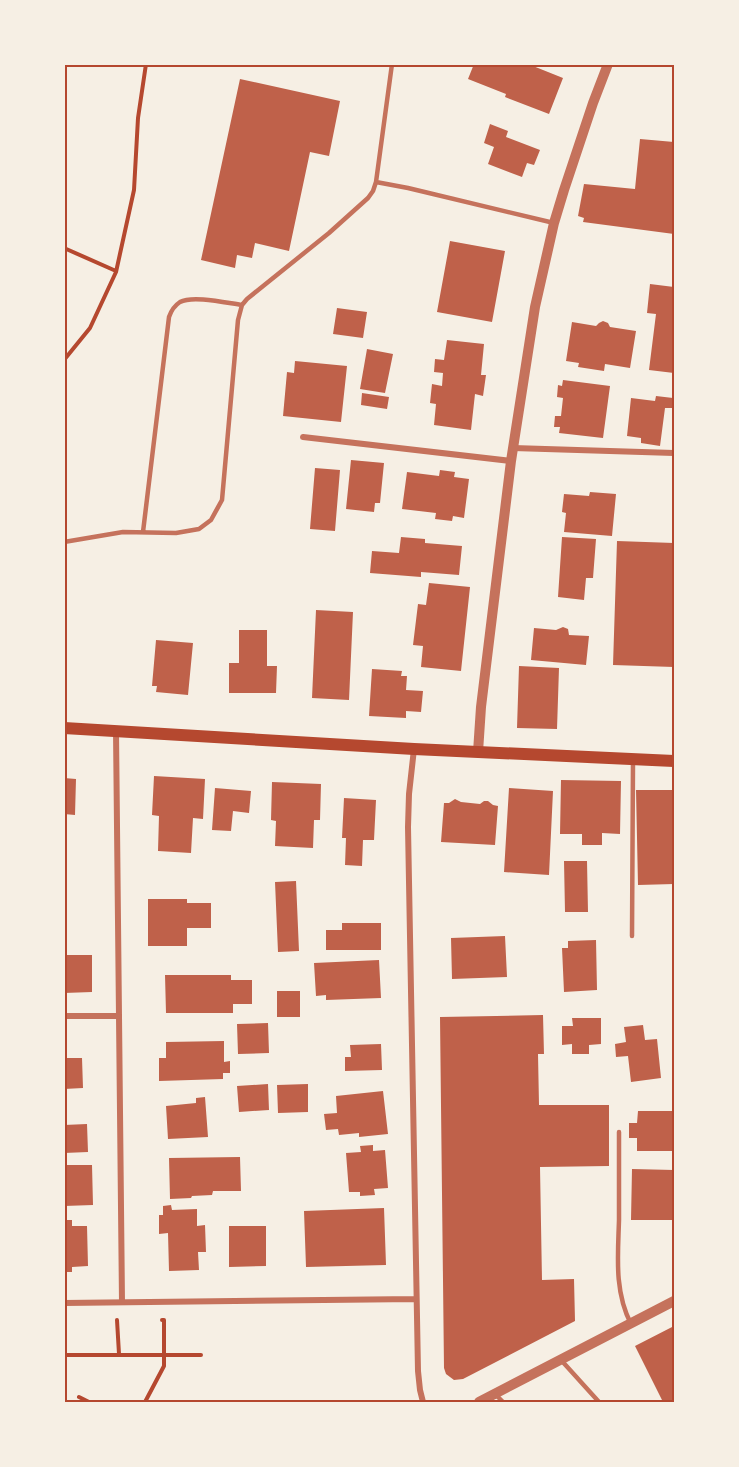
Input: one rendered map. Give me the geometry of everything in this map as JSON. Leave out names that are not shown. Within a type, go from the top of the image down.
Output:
[{"type":"main road","points":[[64,728],[414,750],[675,761]]},
{"type":"street","points":[[478,752],[482,699],[511,461],[535,308],[554,223],[583,132],[608,64]]},
{"type":"street","points":[[303,437],[511,461]]},
{"type":"street","points":[[513,448],[675,453]]},
{"type":"street","points":[[116,731],[122,1302]]},
{"type":"street","points":[[414,750],[408,827],[416,1299],[418,1371],[423,1402]]},
{"type":"street","points":[[64,1016],[119,1016]]},
{"type":"street","points":[[64,1303],[416,1299]]},
{"type":"street","points":[[478,1402],[499,1398],[561,1360],[675,1301]]},
{"type":"lane","points":[[64,542],[123,532],[176,533],[199,528],[211,520],[222,500],[238,320],[242,305],[256,291],[329,233],[373,191],[392,64]]},
{"type":"lane","points":[[376,182],[554,223]]},
{"type":"lane","points":[[143,532],[169,317],[172,309],[179,303],[196,299],[242,305]]},
{"type":"lane","points":[[632,936],[633,759]]},
{"type":"lane","points":[[619,1132],[618,1272],[620,1295],[631,1324]]},
{"type":"lane","points":[[561,1360],[598,1402]]},
{"type":"path","points":[[64,360],[90,327],[116,272],[134,190],[138,118],[146,64]]},
{"type":"path","points":[[64,248],[116,272]]},
{"type":"path","points":[[111,1320],[118,1320],[119,1354]]},
{"type":"path","points":[[145,1402],[163,1370],[165,1355],[164,1320],[155,1320]]},
{"type":"path","points":[[64,1355],[201,1354]]},
{"type":"path","points":[[79,1397],[89,1402]]},
{"type":"building","points":[[474,64],[528,64],[563,78],[549,114],[505,97],[506,94],[468,79]]},
{"type":"building","points":[[240,79],[340,101],[329,156],[310,152],[289,251],[255,243],[252,258],[237,255],[235,268],[201,260]]},
{"type":"building","points":[[490,124],[508,131],[506,137],[540,150],[534,165],[527,163],[522,177],[488,164],[494,147],[484,143]]},
{"type":"building","points":[[640,139],[674,142],[674,234],[583,222],[584,218],[578,216],[584,184],[635,189]]},
{"type":"building","points":[[450,241],[505,251],[492,322],[437,312]]},
{"type":"building","points":[[650,284],[674,287],[674,373],[649,370],[656,314],[647,313]]},
{"type":"building","points":[[337,308],[367,312],[363,338],[333,334]]},
{"type":"building","points":[[603,321],[610,327],[636,331],[630,368],[605,364],[604,371],[578,367],[579,363],[566,361],[572,322],[596,326]]},
{"type":"building","points":[[447,340],[484,344],[481,375],[486,375],[483,396],[475,394],[471,430],[434,425],[436,404],[430,403],[432,384],[442,386],[443,373],[434,372],[435,359],[444,360]]},
{"type":"building","points":[[367,349],[393,354],[385,393],[360,389]]},
{"type":"building","points":[[295,361],[347,366],[341,422],[283,416],[287,372],[294,373]]},
{"type":"building","points":[[563,380],[610,386],[603,438],[559,433],[560,427],[554,427],[555,416],[561,416],[563,398],[557,397],[558,385],[562,386]]},
{"type":"building","points":[[362,393],[389,397],[387,409],[361,405]]},
{"type":"building","points":[[656,396],[673,398],[672,408],[665,408],[660,446],[641,443],[641,438],[627,436],[631,398],[655,401]]},
{"type":"building","points":[[351,460],[384,463],[380,503],[375,503],[374,512],[346,509]]},
{"type":"building","points":[[315,468],[340,470],[335,531],[310,529]]},
{"type":"building","points":[[440,470],[455,472],[454,477],[469,479],[464,518],[453,516],[452,521],[435,519],[436,513],[402,509],[407,472],[439,476]]},
{"type":"building","points":[[590,492],[616,494],[612,536],[564,532],[566,513],[562,512],[564,494],[589,496]]},
{"type":"building","points":[[401,537],[425,539],[425,543],[462,546],[459,575],[421,572],[421,577],[370,573],[372,551],[399,553]]},
{"type":"building","points":[[562,537],[596,539],[593,578],[586,578],[584,600],[558,597]]},
{"type":"building","points":[[617,541],[674,543],[674,667],[613,665]]},
{"type":"building","points":[[429,583],[470,587],[461,671],[421,667],[423,646],[413,645],[418,604],[426,605]]},
{"type":"building","points":[[316,610],[353,612],[349,700],[312,698]]},
{"type":"building","points":[[563,627],[568,629],[569,635],[589,636],[586,665],[531,660],[534,628],[556,630]]},
{"type":"building","points":[[239,630],[267,630],[267,666],[277,666],[276,693],[229,693],[229,663],[239,663]]},
{"type":"building","points":[[156,640],[193,643],[188,695],[156,692],[157,686],[152,686]]},
{"type":"building","points":[[519,666],[559,668],[557,729],[517,728]]},
{"type":"building","points":[[372,669],[402,671],[401,676],[407,676],[406,690],[423,691],[421,712],[406,711],[406,718],[369,716]]},
{"type":"building","points":[[154,776],[205,779],[203,819],[193,818],[191,853],[158,851],[159,816],[152,815]]},
{"type":"building","points":[[64,778],[76,779],[75,815],[64,814]]},
{"type":"building","points":[[561,780],[621,781],[620,834],[602,833],[602,845],[582,845],[582,834],[560,834]]},
{"type":"building","points":[[272,782],[321,784],[320,820],[314,820],[313,848],[275,846],[276,821],[271,820]]},
{"type":"building","points":[[215,788],[251,791],[249,813],[233,811],[231,831],[212,830]]},
{"type":"building","points":[[509,788],[553,791],[549,875],[504,872]]},
{"type":"building","points":[[636,790],[674,790],[674,884],[638,885]]},
{"type":"building","points":[[344,798],[376,800],[374,840],[363,840],[362,866],[345,865],[346,838],[342,838]]},
{"type":"building","points":[[455,799],[480,804],[488,801],[498,806],[495,845],[441,842],[444,803]]},
{"type":"building","points":[[564,861],[587,861],[588,912],[565,912]]},
{"type":"building","points":[[296,881],[299,951],[278,952],[275,882]]},
{"type":"building","points":[[148,899],[187,899],[187,903],[211,903],[211,928],[187,928],[187,946],[148,946]]},
{"type":"building","points":[[342,923],[381,923],[381,950],[326,950],[326,930],[342,930]]},
{"type":"building","points":[[505,936],[507,977],[452,979],[451,938]]},
{"type":"building","points":[[596,940],[597,990],[564,992],[562,948],[568,948],[568,941]]},
{"type":"building","points":[[64,955],[92,955],[92,992],[64,993]]},
{"type":"building","points":[[379,960],[381,998],[326,1000],[326,995],[316,996],[314,963]]},
{"type":"building","points":[[165,975],[231,975],[231,980],[252,980],[252,1004],[233,1004],[233,1013],[166,1013]]},
{"type":"building","points":[[277,991],[300,991],[300,1017],[277,1017]]},
{"type":"building","points":[[543,1015],[544,1054],[538,1054],[539,1105],[609,1105],[609,1166],[540,1167],[542,1280],[574,1279],[575,1321],[463,1379],[454,1380],[446,1374],[444,1368],[440,1017]]},
{"type":"building","points":[[572,1018],[601,1018],[601,1044],[589,1045],[589,1054],[572,1054],[572,1044],[562,1045],[562,1026],[573,1026]]},
{"type":"building","points":[[268,1023],[269,1053],[238,1054],[237,1024]]},
{"type":"building","points":[[643,1025],[645,1040],[657,1039],[661,1078],[631,1082],[628,1056],[616,1057],[615,1044],[626,1042],[624,1027]]},
{"type":"building","points":[[224,1041],[224,1062],[230,1061],[230,1073],[223,1073],[223,1079],[159,1081],[159,1058],[166,1058],[166,1042]]},
{"type":"building","points":[[381,1044],[382,1070],[345,1071],[345,1057],[351,1057],[350,1045]]},
{"type":"building","points":[[64,1058],[82,1058],[83,1088],[64,1089]]},
{"type":"building","points":[[268,1084],[269,1110],[239,1112],[237,1086]]},
{"type":"building","points":[[308,1084],[308,1112],[278,1113],[277,1085]]},
{"type":"building","points":[[383,1091],[388,1134],[359,1137],[359,1133],[339,1135],[338,1129],[326,1130],[324,1114],[337,1113],[336,1096]]},
{"type":"building","points":[[205,1097],[208,1137],[168,1139],[166,1106],[196,1103],[196,1098]]},
{"type":"building","points":[[638,1111],[672,1111],[674,1151],[637,1151],[637,1138],[629,1138],[629,1123],[637,1123]]},
{"type":"building","points":[[87,1124],[88,1152],[64,1153],[64,1125]]},
{"type":"building","points":[[373,1145],[373,1151],[385,1150],[388,1188],[374,1189],[375,1195],[360,1196],[360,1192],[349,1192],[346,1153],[361,1152],[360,1146]]},
{"type":"building","points":[[240,1157],[241,1191],[213,1191],[212,1195],[170,1199],[169,1158]]},
{"type":"building","points":[[64,1165],[92,1165],[93,1205],[64,1206]]},
{"type":"building","points":[[632,1169],[674,1170],[674,1220],[631,1220]]},
{"type":"building","points":[[171,1205],[172,1210],[197,1209],[197,1226],[205,1225],[206,1252],[198,1252],[199,1270],[169,1271],[168,1233],[159,1234],[159,1215],[163,1215],[163,1206]]},
{"type":"building","points":[[384,1208],[386,1265],[306,1267],[304,1211]]},
{"type":"building","points":[[64,1220],[72,1220],[72,1226],[87,1226],[88,1266],[72,1267],[72,1272],[64,1272]]},
{"type":"building","points":[[229,1226],[266,1226],[266,1266],[229,1267]]},
{"type":"building","points":[[674,1326],[674,1402],[663,1402],[635,1346]]}]
